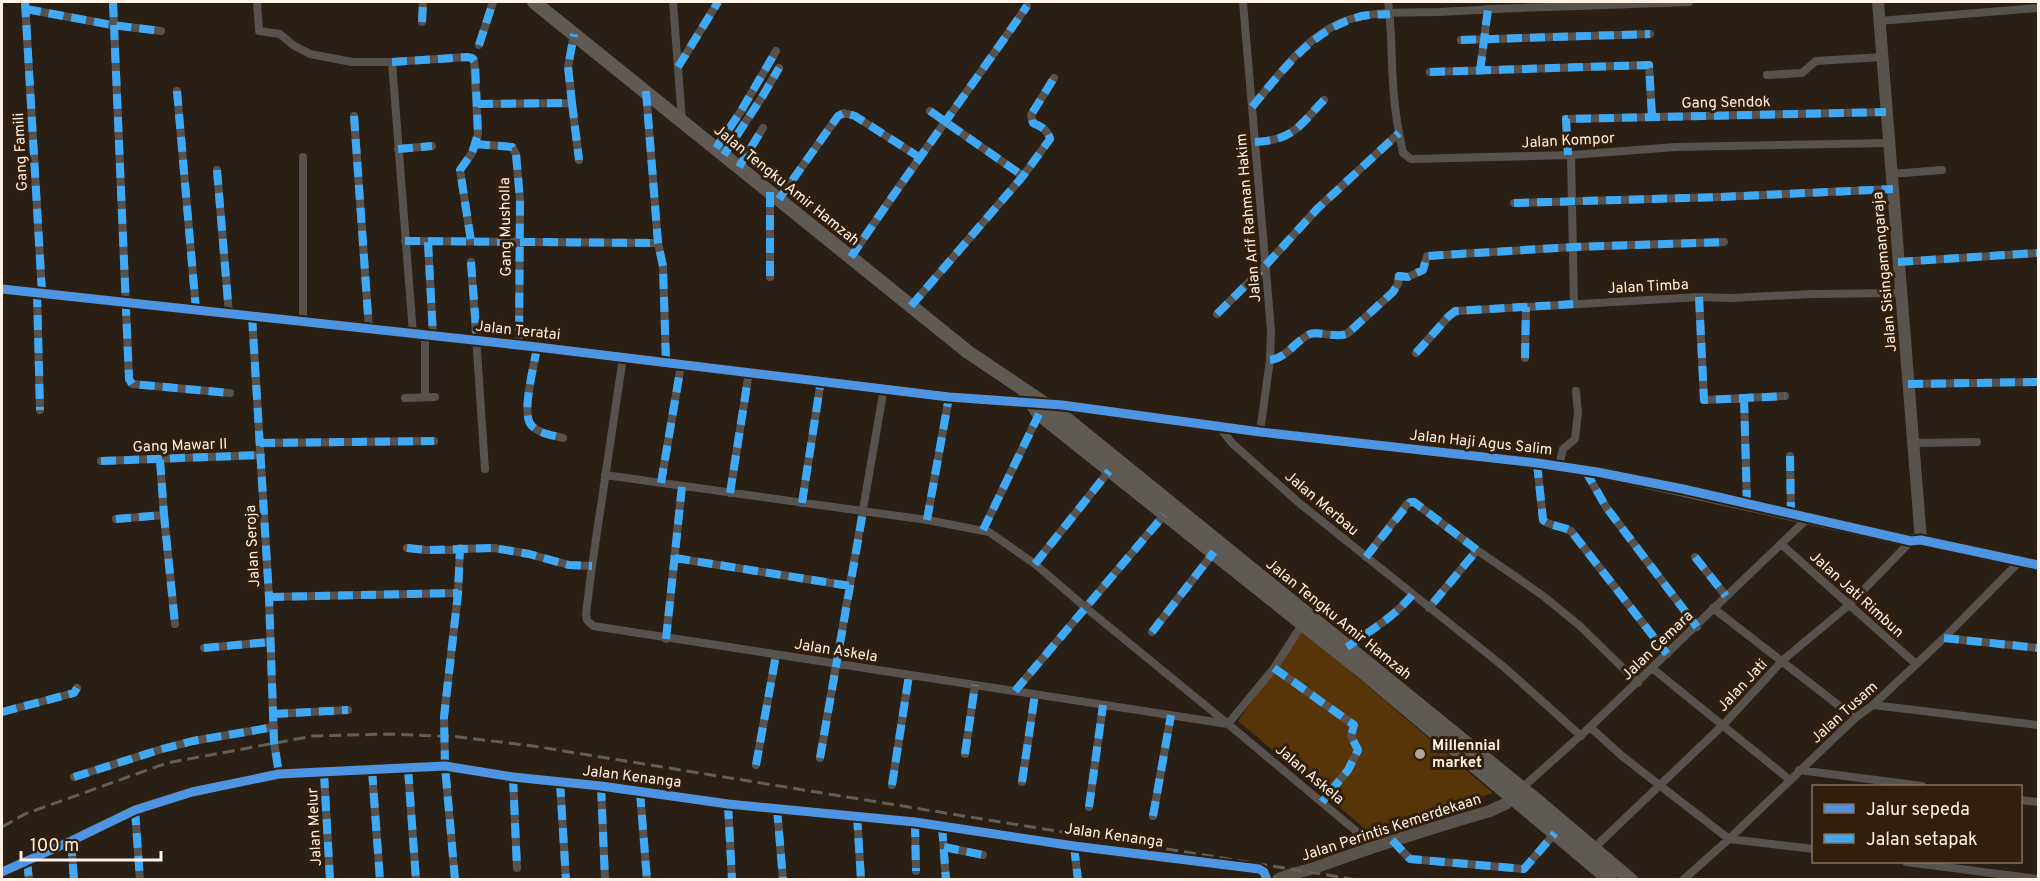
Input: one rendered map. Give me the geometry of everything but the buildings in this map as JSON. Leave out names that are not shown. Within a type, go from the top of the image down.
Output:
[{"type":"main road","name":"Jalan Tengku Amir Hamzah","points":[[534,2],[968,352],[1022,390],[1109,471],[1164,515],[1347,647],[1517,794],[1555,833],[1610,879]]},
{"type":"main road","name":"Jalan Tengku Amir Hamzah","points":[[1038,407],[1306,619],[1517,794],[1593,848],[1631,879]]},
{"type":"street","points":[[113,2],[112,25],[129,379],[132,384],[230,393]]},
{"type":"street","points":[[257,2],[259,31],[280,34],[293,45],[310,54],[352,62],[472,58],[475,62],[478,134],[460,170],[471,241]]},
{"type":"street","points":[[422,22],[423,2]]},
{"type":"street","points":[[479,45],[494,2]]},
{"type":"street","points":[[673,2],[682,121]]},
{"type":"street","points":[[678,67],[718,2]]},
{"type":"street","name":"Jalan Arif Rahman Hakim","points":[[1242,2],[1270,311],[1270,360],[1260,432]]},
{"type":"street","name":"Jalan Kompor","points":[[1388,2],[1393,84],[1399,133],[1403,153],[1411,159],[1570,155],[1676,147],[1889,143]]},
{"type":"street","points":[[1252,107],[1293,58],[1325,31],[1363,16],[1689,2]]},
{"type":"street","name":"Jalan Sisingamangaraja","points":[[1878,2],[1913,443],[1916,541]]},
{"type":"street","points":[[26,5],[112,25],[161,31]]},
{"type":"street","name":"Gang Famili","points":[[26,5],[39,293],[40,411]]},
{"type":"street","points":[[850,257],[1027,6]]},
{"type":"street","points":[[1879,21],[2038,8]]},
{"type":"street","points":[[1480,71],[1488,9]]},
{"type":"street","points":[[574,34],[568,67],[579,160]]},
{"type":"street","points":[[1461,40],[1650,34]]},
{"type":"street","points":[[720,151],[776,51]]},
{"type":"street","points":[[1767,75],[1802,73],[1816,61],[1882,57]]},
{"type":"street","points":[[392,62],[413,334]]},
{"type":"street","points":[[1430,72],[1649,65],[1653,117]]},
{"type":"street","points":[[720,151],[762,97],[778,68]]},
{"type":"street","points":[[911,306],[1023,176],[1050,139],[1044,128],[1033,123],[1031,115],[1054,78]]},
{"type":"street","points":[[177,91],[196,310]]},
{"type":"street","points":[[646,91],[658,243],[663,266],[666,363]]},
{"type":"street","points":[[1255,142],[1271,141],[1290,135],[1324,100]]},
{"type":"street","points":[[478,104],[572,104]]},
{"type":"street","points":[[930,111],[1023,176]]},
{"type":"street","name":"Gang Sendok","points":[[1570,155],[1566,119],[1886,112]]},
{"type":"street","points":[[770,277],[774,195],[838,116],[844,113],[855,116],[919,158]]},
{"type":"street","points":[[354,116],[369,329]]},
{"type":"street","points":[[739,167],[763,128]]},
{"type":"street","points":[[1217,314],[1317,209],[1399,133]]},
{"type":"street","name":"Gang Musholla","points":[[475,144],[512,147],[515,150],[520,200],[519,345]]},
{"type":"street","points":[[398,149],[432,146]]},
{"type":"street","points":[[1570,155],[1574,304]]},
{"type":"street","points":[[303,157],[303,322]]},
{"type":"street","points":[[217,170],[229,314]]},
{"type":"street","points":[[1891,174],[1942,170]]},
{"type":"street","points":[[1514,203],[1893,189]]},
{"type":"street","points":[[405,241],[658,243]]},
{"type":"street","points":[[425,396],[429,335],[428,242]]},
{"type":"street","points":[[1270,360],[1278,359],[1310,334],[1338,337],[1347,334],[1393,292],[1398,284],[1399,276],[1407,277],[1423,270],[1427,256],[1574,247],[1724,242]]},
{"type":"street","points":[[1898,262],[2037,253]]},
{"type":"street","points":[[471,261],[485,469]]},
{"type":"street","name":"Jalan Teratai","points":[[2,289],[477,340],[1038,407]]},
{"type":"street","name":"Jalan Timba","points":[[1416,353],[1455,311],[1699,297],[1901,293]]},
{"type":"street","points":[[1699,297],[1704,400],[1785,396]]},
{"type":"street","points":[[1525,358],[1526,307]]},
{"type":"street","name":"Jalan Seroja","points":[[252,316],[269,597],[273,714],[279,774]]},
{"type":"street","points":[[537,347],[527,408],[528,419],[531,425],[541,432],[563,438]]},
{"type":"street","name":"Jalan Askela","points":[[623,357],[586,614],[590,624],[666,639],[1228,724]]},
{"type":"street","points":[[661,483],[681,365]]},
{"type":"street","points":[[730,493],[749,372]]},
{"type":"street","points":[[802,503],[821,380]]},
{"type":"street","points":[[1908,384],[2038,382]]},
{"type":"street","points":[[820,758],[884,388]]},
{"type":"street","points":[[1559,466],[1563,449],[1575,439],[1578,413],[1576,391]]},
{"type":"street","points":[[405,398],[435,396]]},
{"type":"street","points":[[927,520],[949,397]]},
{"type":"street","points":[[1744,398],[1747,505]]},
{"type":"street","points":[[983,530],[1038,407]]},
{"type":"street","name":"Jalan Haji Agus Salim","points":[[1038,407],[1585,470],[2038,565]]},
{"type":"street","name":"Jalan Merbau","points":[[1221,427],[1240,451],[1298,502],[1504,667],[1581,736]]},
{"type":"street","points":[[260,443],[434,441]]},
{"type":"street","points":[[1913,443],[1977,442]]},
{"type":"street","name":"Gang Mawar II","points":[[101,461],[261,455]]},
{"type":"street","points":[[1790,456],[1791,514]]},
{"type":"street","points":[[160,460],[175,624]]},
{"type":"street","points":[[1537,463],[1543,520],[1571,531],[1667,654]]},
{"type":"street","points":[[1585,470],[1606,507],[1697,627]]},
{"type":"street","points":[[1035,564],[1109,471]]},
{"type":"street","name":"Jalan Askela","points":[[605,475],[927,520],[983,530],[1035,564],[1374,846]]},
{"type":"street","points":[[666,639],[682,486]]},
{"type":"street","points":[[1366,557],[1410,502],[1414,502],[1477,550],[1542,595],[1580,627],[1638,682]]},
{"type":"street","points":[[116,519],[164,515]]},
{"type":"street","points":[[1015,692],[1164,515]]},
{"type":"street","name":"Jalan Cemara","points":[[1517,794],[1697,627],[1713,608],[1808,518]]},
{"type":"street","name":"Jalan Jati","points":[[1593,848],[1724,724],[1783,660],[1849,606],[1916,541]]},
{"type":"street","name":"Jalan Jati Rimbun","points":[[1781,544],[1916,664]]},
{"type":"street","points":[[407,548],[426,550],[494,548],[529,554],[569,565],[592,566]]},
{"type":"street","points":[[455,879],[445,766],[444,717],[458,593],[460,548]]},
{"type":"street","points":[[1429,608],[1477,550]]},
{"type":"street","points":[[1152,632],[1214,552]]},
{"type":"street","points":[[1695,557],[1726,596]]},
{"type":"street","points":[[675,558],[850,586]]},
{"type":"street","name":"Jalan Tusam","points":[[1683,879],[1729,839],[1855,718],[1873,705],[1944,638],[2020,561]]},
{"type":"street","points":[[269,597],[458,593]]},
{"type":"street","points":[[1347,647],[1385,621],[1412,595]]},
{"type":"street","points":[[1713,608],[1855,718]]},
{"type":"street","points":[[1228,724],[1274,668],[1306,619]]},
{"type":"street","points":[[1944,638],[2038,648]]},
{"type":"street","points":[[204,648],[269,642]]},
{"type":"street","points":[[756,765],[776,655]]},
{"type":"street","points":[[1274,668],[1354,725],[1351,735],[1358,750],[1348,770],[1322,802]]},
{"type":"street","points":[[1652,668],[1724,724],[1790,780]]},
{"type":"street","points":[[892,785],[909,675]]},
{"type":"street","points":[[965,754],[975,685]]},
{"type":"street","points":[[2,712],[74,693],[77,688]]},
{"type":"street","points":[[1022,782],[1035,694]]},
{"type":"street","points":[[1089,807],[1103,705]]},
{"type":"street","points":[[1873,705],[2038,725]]},
{"type":"street","points":[[273,714],[348,710]]},
{"type":"street","points":[[1153,816],[1172,715]]},
{"type":"street","points":[[74,777],[193,741],[274,727]]},
{"type":"street","points":[[1590,727],[1622,756],[1729,839],[1812,849]]},
{"type":"street","name":"Jalan Kenanga","points":[[2,872],[71,842],[135,810],[192,792],[279,774],[445,766],[513,777],[601,786],[728,804],[915,822],[1259,870],[1264,872],[1267,879]]},
{"type":"street","points":[[408,769],[416,879]]},
{"type":"street","points":[[372,770],[380,879]]},
{"type":"street","points":[[1799,770],[1914,785]]},
{"type":"street","name":"Jalan Melur","points":[[324,772],[330,879]]},
{"type":"street","points":[[513,777],[517,868]]},
{"type":"street","points":[[560,782],[567,879]]},
{"type":"street","points":[[601,786],[605,879]]},
{"type":"street","points":[[640,792],[647,879]]},
{"type":"street","name":"Jalan Perintis Kemerdekaan","points":[[1283,878],[1392,840],[1490,811],[1517,794]]},
{"type":"street","points":[[2022,800],[2038,802]]},
{"type":"street","points":[[728,804],[732,879]]},
{"type":"street","points":[[777,808],[783,879]]},
{"type":"street","points":[[135,810],[140,879]]},
{"type":"street","points":[[857,815],[861,879]]},
{"type":"street","points":[[915,822],[916,871]]},
{"type":"street","points":[[942,826],[946,879]]},
{"type":"street","points":[[1392,840],[1410,859],[1524,869],[1555,833]]},
{"type":"street","points":[[71,842],[74,879]]},
{"type":"street","points":[[1074,846],[1078,879]]},
{"type":"street","points":[[944,847],[983,855]]},
{"type":"street","points":[[27,861],[29,879]]},
{"type":"street","points":[[1921,863],[2038,879]]},
{"type":"shaded area","points":[[1302,630],[1493,793],[1370,833],[1238,721]]},
{"type":"railway","points":[[2,827],[25,814],[167,763],[313,736],[389,734],[459,737],[533,746],[1358,880]]},
{"type":"marked path","points":[[25,2],[42,293]]},
{"type":"marked path","points":[[113,2],[129,379],[132,384],[230,393]]},
{"type":"marked path","points":[[422,22],[423,2]]},
{"type":"marked path","points":[[479,45],[493,2]]},
{"type":"marked path","points":[[678,67],[718,2]]},
{"type":"marked path","points":[[851,257],[1027,6]]},
{"type":"marked path","points":[[26,9],[112,25],[161,31]]},
{"type":"marked path","points":[[1480,71],[1488,9]]},
{"type":"marked path","points":[[1252,107],[1300,52],[1328,30],[1362,16],[1390,14]]},
{"type":"marked path","points":[[478,104],[572,103],[568,67],[574,34]]},
{"type":"marked path","points":[[1461,40],[1650,34]]},
{"type":"marked path","points":[[716,148],[776,51]]},
{"type":"marked path","points":[[392,62],[467,57],[472,58],[475,62],[478,134],[472,153],[460,170],[471,241]]},
{"type":"marked path","points":[[1430,72],[1649,65],[1652,117]]},
{"type":"marked path","points":[[724,155],[779,68]]},
{"type":"marked path","points":[[911,306],[1023,176],[1050,139],[1044,129],[1033,123],[1031,115],[1054,78]]},
{"type":"marked path","points":[[177,91],[196,310]]},
{"type":"marked path","points":[[646,91],[658,243],[663,266],[666,363]]},
{"type":"marked path","points":[[1255,142],[1268,141],[1287,135],[1295,130],[1324,100]]},
{"type":"marked path","points":[[572,103],[579,160]]},
{"type":"marked path","points":[[930,111],[1023,176]]},
{"type":"marked path","points":[[1568,155],[1566,119],[1886,112]]},
{"type":"marked path","points":[[779,199],[838,116],[844,113],[855,116],[919,157]]},
{"type":"marked path","points":[[354,116],[369,329]]},
{"type":"marked path","points":[[739,167],[763,128]]},
{"type":"marked path","points":[[1217,314],[1317,209],[1399,133]]},
{"type":"marked path","points":[[475,144],[512,147],[516,154],[520,200],[519,345]]},
{"type":"marked path","points":[[398,149],[432,146]]},
{"type":"marked path","points":[[217,170],[229,314]]},
{"type":"marked path","points":[[1514,203],[1893,189]]},
{"type":"marked path","points":[[770,192],[770,277]]},
{"type":"marked path","points":[[405,241],[658,243]]},
{"type":"marked path","points":[[428,242],[433,336]]},
{"type":"marked path","points":[[1270,360],[1286,353],[1310,334],[1347,334],[1393,292],[1398,284],[1399,276],[1408,277],[1423,270],[1427,256],[1573,247],[1724,242]]},
{"type":"marked path","points":[[1898,262],[2037,253]]},
{"type":"marked path","points":[[471,262],[477,340]]},
{"type":"marked path","points":[[37,292],[40,410]]},
{"type":"marked path","points":[[1699,297],[1704,400],[1785,396]]},
{"type":"marked path","points":[[1416,353],[1455,311],[1574,304]]},
{"type":"marked path","points":[[1525,358],[1526,307]]},
{"type":"marked path","points":[[252,316],[269,597],[274,742],[279,774]]},
{"type":"marked path","points":[[537,347],[529,388],[527,411],[529,420],[532,426],[539,431],[563,438]]},
{"type":"marked path","points":[[661,483],[681,365]]},
{"type":"marked path","points":[[730,493],[749,372]]},
{"type":"marked path","points":[[802,503],[821,380]]},
{"type":"marked path","points":[[1908,384],[2038,382]]},
{"type":"marked path","points":[[927,520],[949,397]]},
{"type":"marked path","points":[[1744,398],[1747,505]]},
{"type":"marked path","points":[[983,530],[1039,414]]},
{"type":"marked path","points":[[260,443],[434,441]]},
{"type":"marked path","points":[[101,461],[261,455]]},
{"type":"marked path","points":[[1790,456],[1791,514]]},
{"type":"marked path","points":[[160,460],[164,515]]},
{"type":"marked path","points":[[1537,463],[1543,520],[1571,531],[1667,654]]},
{"type":"marked path","points":[[1585,470],[1606,507],[1697,627]]},
{"type":"marked path","points":[[1035,564],[1109,471]]},
{"type":"marked path","points":[[666,639],[682,486]]},
{"type":"marked path","points":[[1366,557],[1410,502],[1414,502],[1477,550],[1429,608]]},
{"type":"marked path","points":[[820,758],[863,512]]},
{"type":"marked path","points":[[116,519],[164,515],[175,624]]},
{"type":"marked path","points":[[1015,691],[1164,515]]},
{"type":"marked path","points":[[407,548],[426,550],[494,548],[529,554],[569,565],[592,566]]},
{"type":"marked path","points":[[455,880],[445,766],[444,717],[458,593],[460,548]]},
{"type":"marked path","points":[[1152,632],[1214,552]]},
{"type":"marked path","points":[[1695,557],[1726,596]]},
{"type":"marked path","points":[[675,558],[850,586]]},
{"type":"marked path","points":[[269,597],[458,593]]},
{"type":"marked path","points":[[1347,647],[1390,617],[1412,595]]},
{"type":"marked path","points":[[1944,638],[2038,648]]},
{"type":"marked path","points":[[204,648],[269,642]]},
{"type":"marked path","points":[[756,765],[776,655]]},
{"type":"marked path","points":[[1274,668],[1354,725],[1351,736],[1358,750],[1348,770],[1322,802]]},
{"type":"marked path","points":[[892,785],[909,675]]},
{"type":"marked path","points":[[965,754],[975,685]]},
{"type":"marked path","points":[[2,712],[74,693],[77,688]]},
{"type":"marked path","points":[[1022,782],[1035,694]]},
{"type":"marked path","points":[[1089,807],[1103,705]]},
{"type":"marked path","points":[[273,714],[348,710]]},
{"type":"marked path","points":[[1153,816],[1171,715]]},
{"type":"marked path","points":[[74,777],[193,741],[274,727]]},
{"type":"marked path","points":[[408,769],[416,880]]},
{"type":"marked path","points":[[372,770],[380,880]]},
{"type":"marked path","points":[[324,773],[330,880]]},
{"type":"marked path","points":[[513,777],[517,868]]},
{"type":"marked path","points":[[560,782],[566,880]]},
{"type":"marked path","points":[[601,786],[605,880]]},
{"type":"marked path","points":[[640,792],[647,880]]},
{"type":"marked path","points":[[728,804],[732,880]]},
{"type":"marked path","points":[[777,808],[783,880]]},
{"type":"marked path","points":[[135,810],[140,880]]},
{"type":"marked path","points":[[857,815],[861,880]]},
{"type":"marked path","points":[[915,822],[916,871]]},
{"type":"marked path","points":[[942,826],[946,880]]},
{"type":"marked path","points":[[1392,840],[1410,859],[1524,869],[1555,833]]},
{"type":"marked path","points":[[71,841],[74,880]]},
{"type":"marked path","points":[[1074,846],[1078,880]]},
{"type":"marked path","points":[[944,847],[983,855]]},
{"type":"marked path","points":[[27,861],[29,880]]},
{"type":"cycle path","points":[[2,289],[537,347],[949,397],[1062,405],[1260,432],[1537,463],[1683,489],[1911,541],[1921,540],[2038,565]]},
{"type":"cycle path","points":[[2,872],[135,810],[192,792],[279,774],[445,766],[513,777],[601,786],[728,804],[915,822],[1074,846],[1259,869],[1264,872],[1267,880]]},
{"type":"place","name":"Millennial market","points":[[1420,754]]}]
